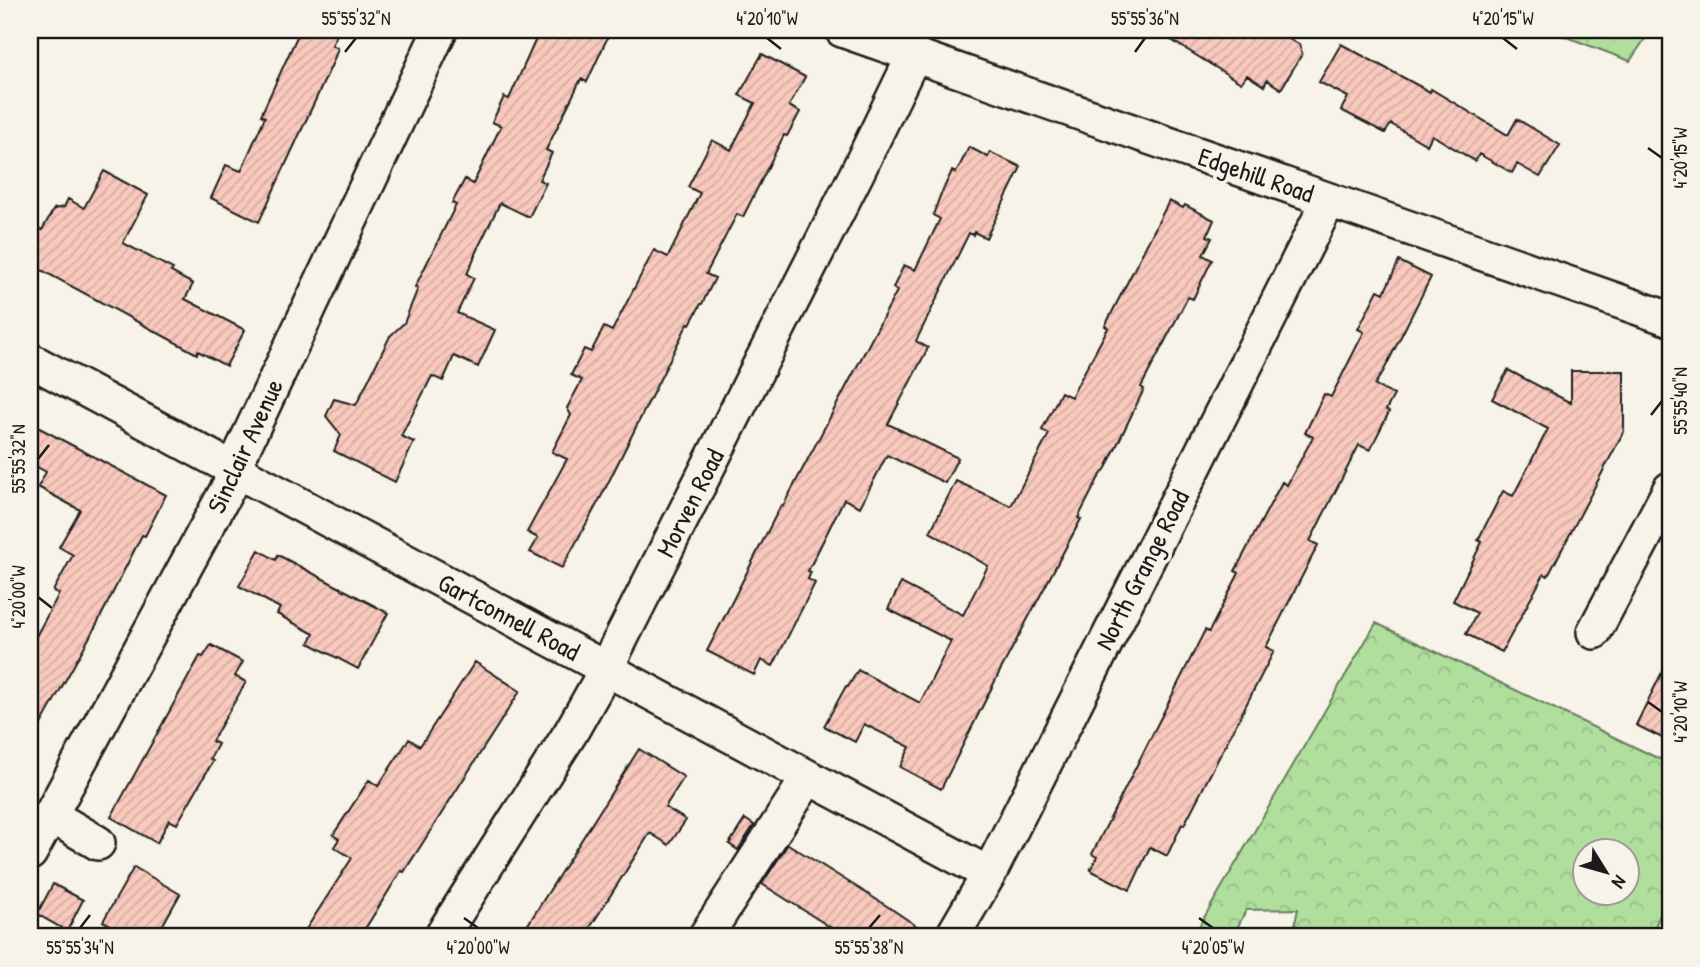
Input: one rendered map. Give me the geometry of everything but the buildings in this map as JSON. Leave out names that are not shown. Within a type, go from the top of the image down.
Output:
[{"type":"street","name":"Sinclair Avenue","points":[[30,853],[229,486],[440,30]]},
{"type":"street","name":"Edgehill Road","points":[[842,30],[1670,319]]},
{"type":"street","name":"Morven Road","points":[[441,937],[571,732],[606,668],[914,55]]},
{"type":"street","name":"North Grange Road","points":[[952,937],[989,874],[1329,200]]},
{"type":"street","name":"Gartconnell Road","points":[[30,360],[989,874]]},
{"type":"street","points":[[1594,632],[1670,489]]},
{"type":"street","points":[[705,937],[808,778]]},
{"type":"street","points":[[50,815],[98,843]]},
{"type":"green space","points":[[1548,30],[1651,30],[1630,61]]},
{"type":"green space","points":[[1376,623],[1670,764],[1670,894],[1650,937],[1300,937],[1295,923],[1298,909],[1246,910],[1233,937],[1209,937],[1198,928]]}]
